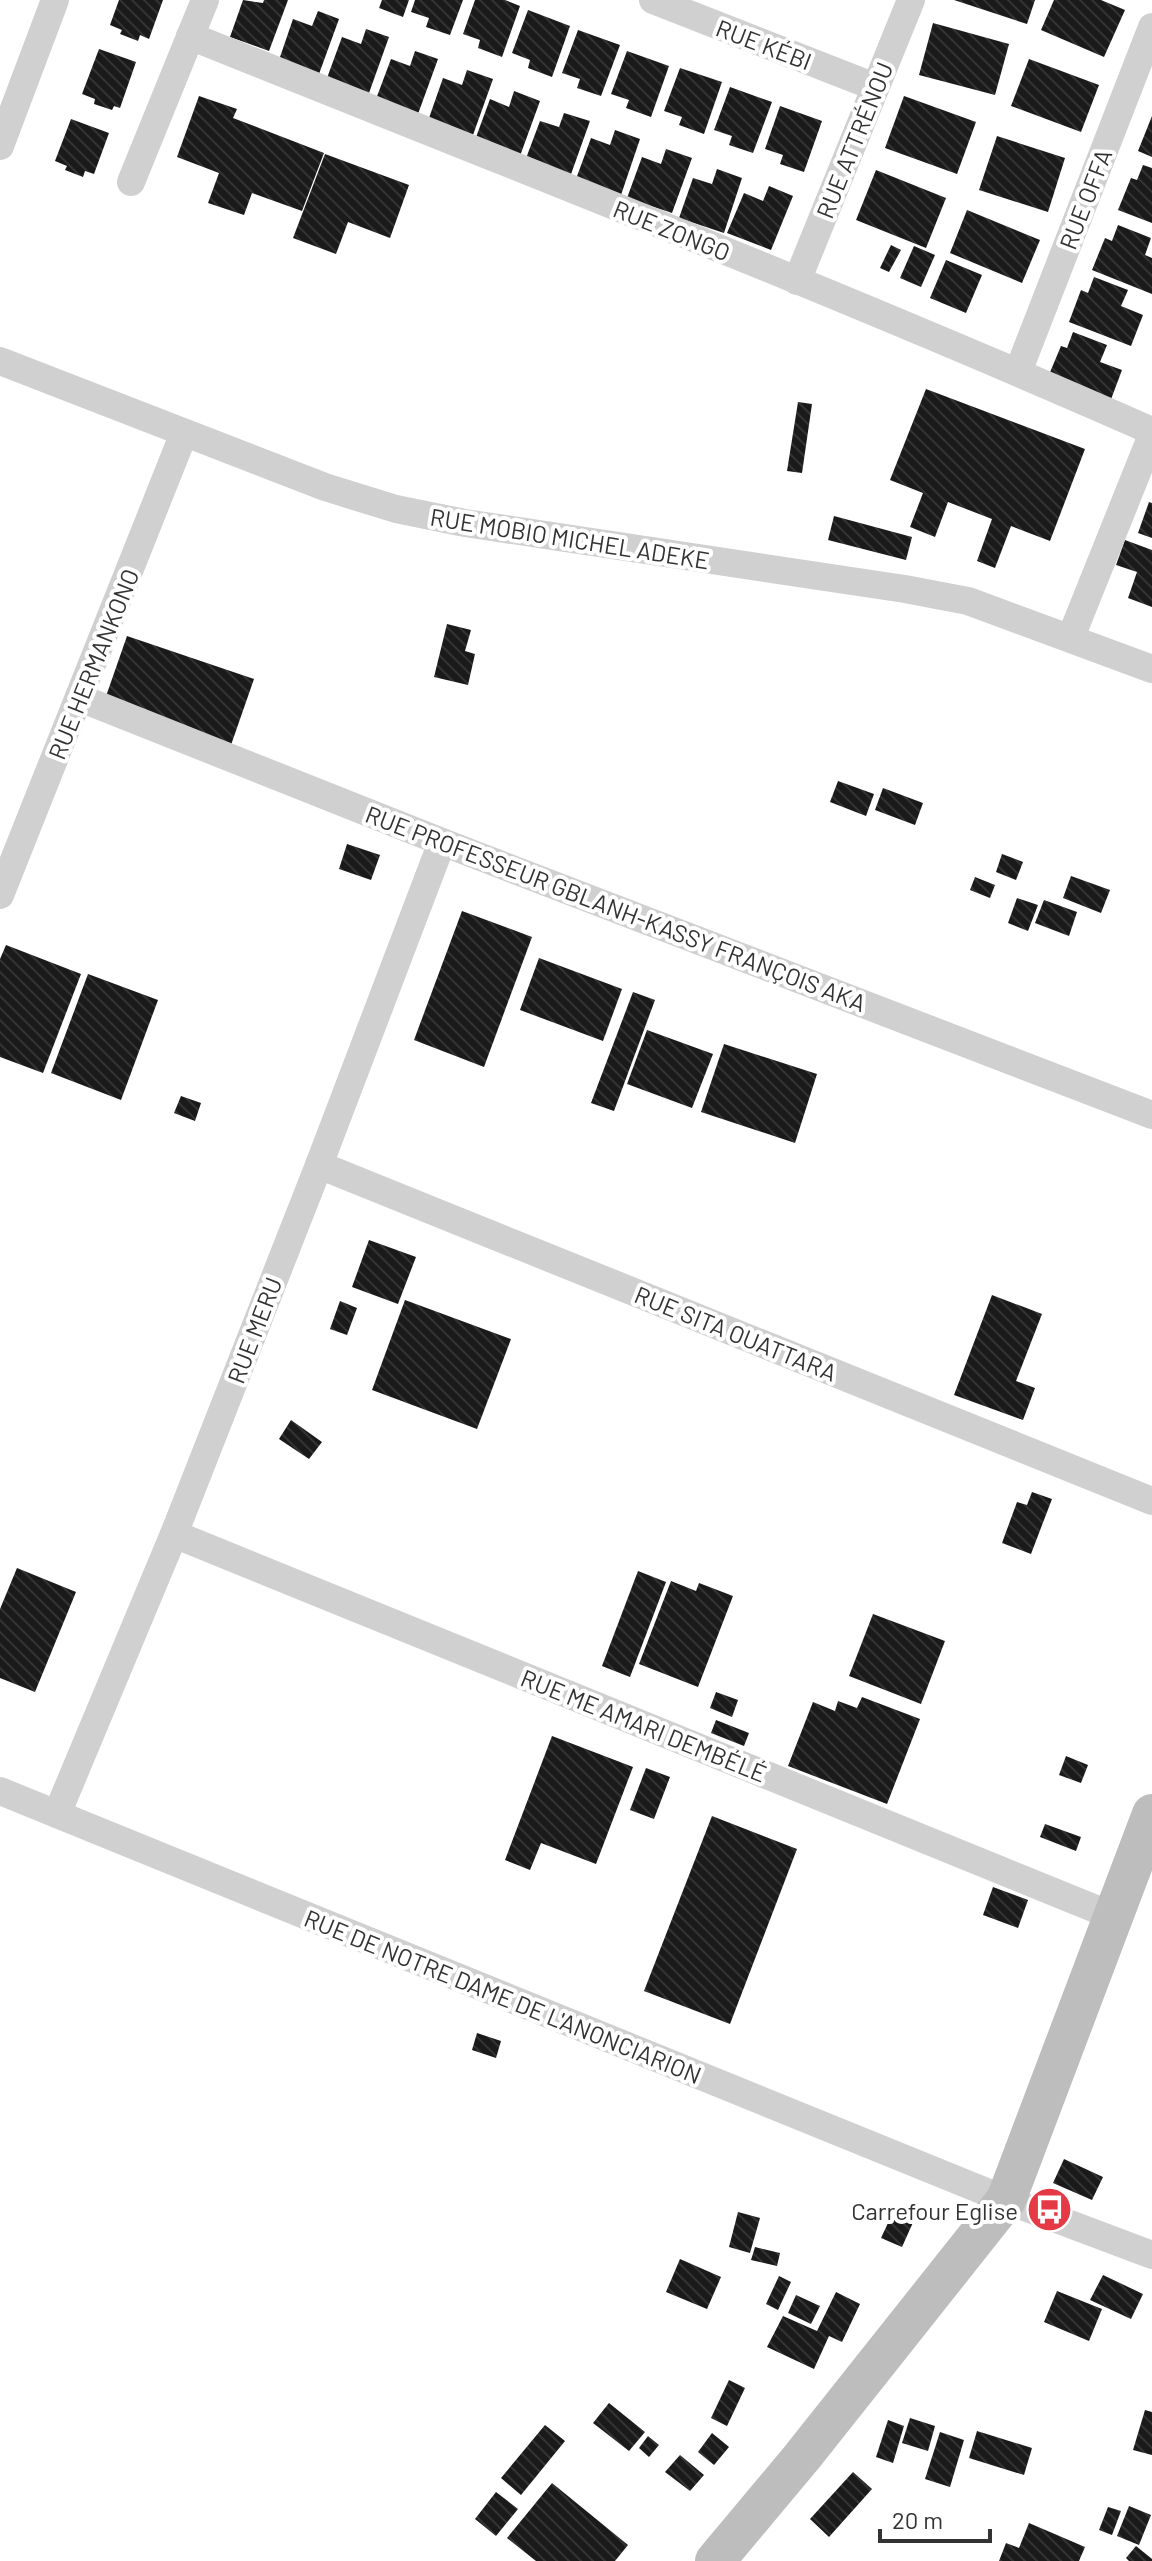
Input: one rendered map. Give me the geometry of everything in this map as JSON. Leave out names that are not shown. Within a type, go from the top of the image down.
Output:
[{"type":"street","points":[[0,146],[55,0]]},
{"type":"street","points":[[131,182],[205,0]]},
{"type":"street","name":"RUE KÉBI","points":[[653,0],[875,87]]},
{"type":"street","name":"RUE ATTRÉNOU","points":[[797,281],[911,0]]},
{"type":"street","name":"RUE OFFA","points":[[1018,372],[1152,27]]},
{"type":"street","name":"RUE ZONGO","points":[[190,36],[1018,372],[1152,433]]},
{"type":"street","name":"RUE MOBIO MICHEL ADEKE","points":[[0,361],[325,487],[396,509],[465,523],[968,601],[1152,669]]},
{"type":"street","name":"RUE HERMANKONO","points":[[0,895],[184,433]]},
{"type":"street","points":[[1071,637],[1152,433]]},
{"type":"street","name":"RUE PROFESSEUR GBLANH-KASSY FRANÇOIS AKA","points":[[80,698],[442,842],[1152,1115]]},
{"type":"street","name":"RUE MERU","points":[[57,1814],[174,1534],[442,842]]},
{"type":"street","name":"RUE SITA OUATTARA","points":[[319,1165],[1152,1501]]},
{"type":"street","name":"RUE ME AMARI DEMBÉLÉ","points":[[174,1534],[1113,1916]]},
{"type":"street","name":"RUE DE NOTRE DAME DE L'ANONCIARION","points":[[0,1791],[1006,2200],[1152,2255]]},
{"type":"street","points":[[715,2561],[802,2457],[1006,2200],[1152,1814]]},
{"type":"building","points":[[119,0],[163,0],[149,39],[140,35],[138,41],[120,34],[122,30],[110,25]]},
{"type":"building","points":[[243,0],[263,3],[264,0],[288,0],[269,51],[230,37]]},
{"type":"building","points":[[382,0],[409,0],[403,17],[379,8]]},
{"type":"building","points":[[415,0],[463,0],[450,35],[426,27],[429,18],[411,12]]},
{"type":"building","points":[[475,0],[505,0],[520,6],[502,57],[478,48],[480,40],[463,34]]},
{"type":"building","points":[[954,0],[1035,0],[1027,24]]},
{"type":"building","points":[[1054,0],[1101,0],[1125,10],[1104,57],[1041,30]]},
{"type":"building","points":[[528,10],[570,26],[552,77],[528,68],[530,60],[512,53]]},
{"type":"building","points":[[318,11],[339,19],[319,74],[279,60],[293,19],[312,26]]},
{"type":"building","points":[[933,23],[1009,44],[995,95],[919,75]]},
{"type":"building","points":[[366,29],[389,37],[369,93],[327,78],[342,37],[361,44]]},
{"type":"building","points":[[578,30],[620,45],[601,96],[577,88],[580,79],[562,73]]},
{"type":"building","points":[[99,49],[136,62],[120,108],[114,106],[112,110],[94,104],[95,99],[82,94]]},
{"type":"building","points":[[415,51],[438,59],[418,114],[376,99],[391,59],[410,66]]},
{"type":"building","points":[[627,51],[669,66],[651,117],[626,108],[629,100],[611,94]]},
{"type":"building","points":[[1029,59],[1099,85],[1081,132],[1011,106]]},
{"type":"building","points":[[680,68],[722,82],[704,134],[679,125],[682,117],[664,111]]},
{"type":"building","points":[[467,70],[493,79],[473,135],[429,118],[443,78],[462,85]]},
{"type":"building","points":[[730,87],[772,102],[753,153],[729,145],[732,136],[714,130]]},
{"type":"building","points":[[514,91],[540,101],[520,156],[475,140],[490,99],[509,107]]},
{"type":"building","points":[[199,96],[237,109],[233,118],[324,153],[302,211],[252,193],[244,215],[208,203],[219,173],[177,157]]},
{"type":"building","points":[[904,96],[976,122],[957,174],[885,148]]},
{"type":"building","points":[[780,106],[822,121],[804,172],[780,164],[783,155],[765,149]]},
{"type":"building","points":[[564,113],[590,121],[570,177],[525,161],[540,121],[559,127]]},
{"type":"building","points":[[1152,116],[1152,157],[1138,151]]},
{"type":"building","points":[[71,119],[109,133],[94,174],[85,171],[83,177],[65,170],[67,166],[55,161]]},
{"type":"building","points":[[615,130],[640,139],[621,195],[576,179],[591,138],[610,145]]},
{"type":"building","points":[[997,136],[1065,158],[1048,212],[979,190]]},
{"type":"building","points":[[666,149],[692,158],[672,213],[627,198],[642,157],[661,164]]},
{"type":"building","points":[[325,154],[409,185],[390,238],[348,222],[336,254],[293,238]]},
{"type":"building","points":[[1143,165],[1152,168],[1152,223],[1118,210],[1131,178],[1137,180]]},
{"type":"building","points":[[717,169],[742,178],[724,233],[679,218],[693,178],[712,184]]},
{"type":"building","points":[[876,170],[946,198],[926,248],[856,220]]},
{"type":"building","points":[[769,186],[793,196],[771,250],[727,233],[744,193],[763,201]]},
{"type":"building","points":[[967,210],[1040,240],[1022,283],[950,253]]},
{"type":"building","points":[[1118,225],[1151,238],[1145,255],[1152,258],[1152,294],[1092,270],[1105,238],[1112,241]]},
{"type":"building","points":[[891,245],[901,250],[889,272],[880,268]]},
{"type":"building","points":[[914,246],[935,255],[921,287],[900,278]]},
{"type":"building","points":[[946,260],[982,275],[966,313],[930,298]]},
{"type":"building","points":[[1094,277],[1128,290],[1121,306],[1143,315],[1131,346],[1069,322],[1081,290],[1088,293]]},
{"type":"building","points":[[1073,332],[1107,345],[1100,362],[1122,370],[1110,402],[1048,377],[1061,346],[1067,348]]},
{"type":"building","points":[[926,389],[1085,449],[1050,541],[1011,526],[995,568],[977,561],[992,519],[948,502],[935,537],[910,527],[923,493],[890,480]]},
{"type":"building","points":[[798,402],[812,404],[802,473],[787,471]]},
{"type":"building","points":[[1149,502],[1152,503],[1152,538],[1138,533]]},
{"type":"building","points":[[834,516],[912,537],[906,560],[828,540]]},
{"type":"building","points":[[1125,540],[1152,550],[1152,607],[1128,598],[1137,572],[1116,565]]},
{"type":"building","points":[[447,624],[471,630],[465,651],[475,654],[468,685],[434,677]]},
{"type":"building","points":[[127,636],[254,679],[231,745],[104,702]]},
{"type":"building","points":[[838,781],[874,794],[866,816],[830,802]]},
{"type":"building","points":[[883,788],[923,803],[915,825],[875,810]]},
{"type":"building","points":[[347,844],[380,855],[371,880],[339,869]]},
{"type":"building","points":[[1002,854],[1023,862],[1016,880],[996,872]]},
{"type":"building","points":[[1071,876],[1110,890],[1101,913],[1063,898]]},
{"type":"building","points":[[975,877],[995,885],[990,898],[970,890]]},
{"type":"building","points":[[1017,898],[1038,905],[1028,931],[1008,923]]},
{"type":"building","points":[[1044,900],[1077,912],[1069,936],[1035,923]]},
{"type":"building","points":[[462,911],[532,937],[484,1067],[414,1040]]},
{"type":"building","points":[[6,945],[81,974],[43,1073],[0,1057],[0,959]]},
{"type":"building","points":[[539,958],[622,989],[603,1041],[520,1010]]},
{"type":"building","points":[[88,974],[158,1000],[121,1100],[51,1073]]},
{"type":"building","points":[[633,992],[655,1000],[614,1111],[591,1103]]},
{"type":"building","points":[[647,1030],[713,1054],[692,1108],[627,1084]]},
{"type":"building","points":[[724,1044],[817,1074],[795,1143],[701,1112]]},
{"type":"building","points":[[181,1096],[201,1103],[195,1121],[174,1113]]},
{"type":"building","points":[[369,1240],[416,1257],[398,1304],[352,1287]]},
{"type":"building","points":[[992,1295],[1042,1314],[1016,1381],[1035,1388],[1023,1420],[954,1395]]},
{"type":"building","points":[[405,1300],[511,1339],[477,1429],[372,1390]]},
{"type":"building","points":[[340,1301],[357,1308],[347,1335],[330,1329]]},
{"type":"building","points":[[291,1420],[322,1442],[309,1459],[279,1439]]},
{"type":"building","points":[[1032,1492],[1052,1499],[1031,1554],[1002,1543],[1017,1502],[1027,1505]]},
{"type":"building","points":[[17,1568],[76,1592],[35,1692],[0,1678],[0,1609]]},
{"type":"building","points":[[638,1571],[666,1582],[630,1677],[602,1666]]},
{"type":"building","points":[[671,1581],[696,1591],[699,1583],[733,1596],[698,1687],[639,1664]]},
{"type":"building","points":[[873,1614],[945,1641],[921,1704],[849,1676]]},
{"type":"building","points":[[716,1692],[738,1700],[732,1717],[710,1708]]},
{"type":"building","points":[[862,1697],[920,1719],[887,1804],[788,1766],[813,1702],[835,1711],[838,1701],[857,1708]]},
{"type":"building","points":[[716,1720],[749,1733],[744,1746],[711,1733]]},
{"type":"building","points":[[552,1736],[633,1767],[596,1864],[541,1843],[530,1870],[505,1860]]},
{"type":"building","points":[[1066,1756],[1088,1765],[1081,1783],[1059,1775]]},
{"type":"building","points":[[646,1768],[670,1777],[654,1819],[630,1810]]},
{"type":"building","points":[[712,1816],[797,1849],[730,2024],[644,1991]]},
{"type":"building","points":[[1045,1824],[1081,1837],[1076,1851],[1040,1837]]},
{"type":"building","points":[[993,1887],[1028,1900],[1018,1928],[983,1915]]},
{"type":"building","points":[[477,2033],[501,2041],[496,2058],[472,2050]]},
{"type":"building","points":[[1064,2159],[1103,2177],[1092,2200],[1053,2183]]},
{"type":"building","points":[[895,2208],[915,2218],[902,2247],[881,2238]]},
{"type":"building","points":[[738,2212],[760,2218],[750,2253],[729,2247]]},
{"type":"building","points":[[755,2247],[780,2253],[777,2266],[751,2260]]},
{"type":"building","points":[[680,2259],[721,2277],[707,2309],[666,2292]]},
{"type":"building","points":[[1103,2275],[1143,2294],[1131,2319],[1090,2300]]},
{"type":"building","points":[[779,2276],[791,2282],[778,2310],[766,2304]]},
{"type":"building","points":[[1057,2291],[1102,2309],[1089,2341],[1044,2322]]},
{"type":"building","points":[[836,2292],[860,2304],[842,2342],[829,2336],[814,2369],[767,2347],[783,2316],[817,2331]]},
{"type":"building","points":[[796,2295],[820,2306],[811,2324],[788,2313]]},
{"type":"building","points":[[729,2380],[745,2388],[727,2426],[711,2418]]},
{"type":"building","points":[[609,2403],[645,2432],[629,2451],[593,2423]]},
{"type":"building","points":[[1145,2410],[1152,2412],[1152,2455],[1133,2450]]},
{"type":"building","points":[[910,2418],[935,2426],[928,2451],[902,2443]]},
{"type":"building","points":[[888,2420],[904,2426],[893,2463],[876,2457]]},
{"type":"building","points":[[545,2425],[565,2441],[521,2495],[501,2478]]},
{"type":"building","points":[[977,2431],[1032,2448],[1024,2475],[969,2458]]},
{"type":"building","points":[[940,2432],[964,2440],[950,2487],[925,2479]]},
{"type":"building","points":[[712,2433],[729,2447],[714,2465],[698,2452]]},
{"type":"building","points":[[648,2436],[659,2445],[649,2457],[639,2448]]},
{"type":"building","points":[[680,2455],[704,2475],[690,2491],[665,2472]]},
{"type":"building","points":[[853,2472],[872,2489],[829,2537],[810,2519]]},
{"type":"building","points":[[552,2483],[628,2545],[615,2561],[536,2561],[507,2538]]},
{"type":"building","points":[[496,2492],[518,2509],[496,2536],[475,2519]]},
{"type":"building","points":[[1129,2506],[1151,2515],[1139,2545],[1117,2536]]},
{"type":"building","points":[[1108,2507],[1121,2511],[1112,2535],[1099,2530]]},
{"type":"building","points":[[1029,2523],[1085,2547],[1079,2561],[999,2561],[1006,2543],[1019,2548]]},
{"type":"building","points":[[1136,2546],[1152,2561],[1129,2561],[1126,2558]]},
{"type":"place","name":"Carrefour Eglise","points":[[1049,2210]]}]
